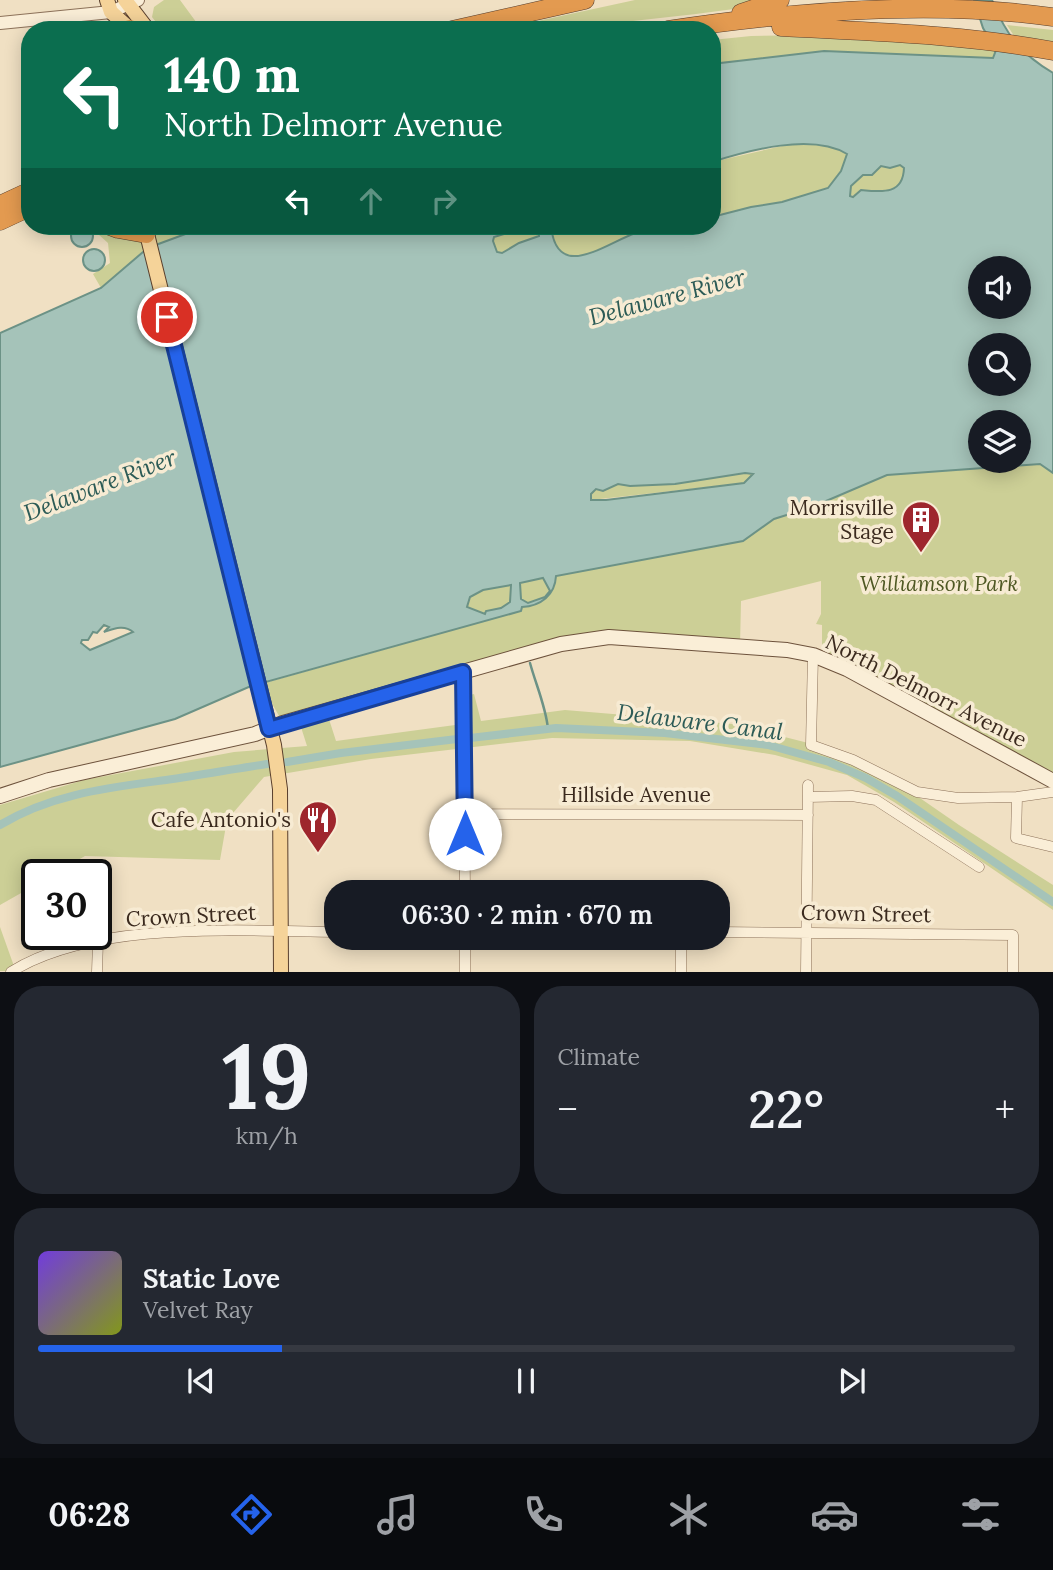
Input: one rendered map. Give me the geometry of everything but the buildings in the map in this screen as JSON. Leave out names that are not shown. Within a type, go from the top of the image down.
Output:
[{"type":"highway","points":[[526,12],[563,0]]},
{"type":"highway","points":[[489,21],[585,0]]},
{"type":"highway","points":[[708,21],[764,7],[780,0]]},
{"type":"highway","points":[[721,24],[829,13],[944,10],[1053,17]]},
{"type":"highway","points":[[721,24],[966,37],[1046,49]]},
{"type":"highway","points":[[0,205],[21,195]]},
{"type":"highway","points":[[0,221],[21,211]]},
{"type":"main road","points":[[131,2],[143,21]]},
{"type":"main road","points":[[109,6],[122,21]]},
{"type":"main road","points":[[147,235],[274,746],[279,779],[281,971]]},
{"type":"main road","name":"North Delmorr Avenue","points":[[0,796],[49,780],[191,750],[269,729],[561,644],[609,637],[785,650],[813,655],[847,669],[1053,781]]},
{"type":"street","points":[[0,23],[131,2]]},
{"type":"street","points":[[813,655],[811,745],[853,760],[917,792],[958,797],[1017,797],[1053,792]]},
{"type":"street","points":[[463,672],[465,880]]},
{"type":"street","points":[[806,971],[808,785]]},
{"type":"street","points":[[808,797],[852,796],[876,800],[979,867]]},
{"type":"street","points":[[1017,797],[1016,838],[1053,847]]},
{"type":"street","name":"Hillside Avenue","points":[[465,814],[808,814]]},
{"type":"street","name":"Crown Street","points":[[112,939],[163,932],[324,932]]},
{"type":"street","name":"Crown Street","points":[[730,932],[1013,935],[1013,971]]},
{"type":"street","name":"Crown Street","points":[[10,971],[63,950]]},
{"type":"street","points":[[97,971],[98,950]]},
{"type":"street","points":[[465,950],[465,971]]},
{"type":"street","points":[[681,950],[681,971]]},
{"type":"green space","points":[[164,0],[180,0],[195,21],[155,21],[152,17],[154,7]]},
{"type":"green space","points":[[635,0],[766,0],[734,9],[633,21],[538,21]]},
{"type":"green space","points":[[1007,25],[1053,30],[1053,46],[1016,39]]},
{"type":"green space","points":[[816,35],[941,41],[996,50],[993,58],[824,51],[721,63],[721,39]]},
{"type":"green space","points":[[814,143],[836,147],[847,154],[841,170],[828,188],[782,202],[721,215],[721,160],[791,144]]},
{"type":"green space","points":[[900,165],[904,168],[903,177],[897,187],[864,191],[850,196],[851,186],[863,175],[872,175],[880,166],[890,168]]},
{"type":"green space","points":[[99,235],[185,235],[143,252],[101,288],[93,274],[110,263],[108,243]]},
{"type":"green space","points":[[553,235],[631,235],[583,255],[572,256],[562,252]]},
{"type":"green space","points":[[539,236],[502,253],[497,252],[494,237]]},
{"type":"green space","name":"Williamson Park","points":[[1031,464],[1040,464],[1053,473],[1053,773],[822,649],[822,625],[816,624],[821,614],[821,581],[741,601],[740,646],[618,638],[533,652],[283,723],[261,684],[411,642],[455,604],[482,590],[743,541],[774,519],[812,507],[887,475],[968,468],[968,473],[1031,473]]},
{"type":"green space","points":[[753,474],[744,483],[591,500],[591,494],[596,489],[603,491],[618,484],[675,484]]},
{"type":"green space","points":[[474,694],[481,721],[565,710],[733,724],[824,747],[888,776],[1053,885],[1053,910],[894,802],[847,775],[775,755],[690,741],[552,738],[371,759],[264,777],[227,820],[220,860],[85,856],[80,859],[21,859],[21,893],[0,905],[0,805],[84,780],[234,752],[307,746],[300,724],[328,716],[336,741],[470,723],[470,695]]},
{"type":"green space","points":[[0,927],[15,969],[11,971],[0,971]]},
{"type":"water","name":"Delaware River","points":[[974,0],[992,0],[1015,42],[1053,73],[1053,473],[1040,464],[1031,465],[1031,410],[968,410],[968,469],[887,475],[812,507],[774,519],[743,541],[556,576],[553,589],[546,598],[522,607],[521,611],[251,686],[175,719],[0,767],[0,333],[101,288],[143,252],[183,235],[501,235],[494,237],[493,241],[497,252],[502,253],[539,235],[553,235],[555,243],[563,253],[573,256],[585,255],[631,235],[721,235],[721,215],[782,202],[828,188],[841,171],[847,154],[833,148],[799,144],[762,149],[721,159],[721,63],[824,51],[993,58],[996,50],[983,28]],"holes":[[[900,165],[904,168],[903,177],[895,187],[884,191],[861,190],[853,197],[850,196],[851,186],[863,175],[872,175],[881,166],[890,168]],[[753,474],[744,483],[591,500],[591,494],[596,489],[603,491],[618,484],[675,484]],[[543,578],[550,591],[545,597],[528,603],[521,599],[520,583]],[[511,585],[510,602],[501,608],[486,611],[485,614],[467,607],[470,597],[483,590]],[[104,625],[109,627],[104,632],[122,628],[133,632],[90,650],[81,643]]]},
{"type":"water","points":[[71,235],[93,235],[90,244],[82,247],[74,244],[71,236]]},
{"type":"water","points":[[94,249],[104,256],[105,260],[98,270],[94,271],[84,264],[83,260],[90,250]]},
{"type":"waterway","points":[[530,663],[548,729]]},
{"type":"waterway","name":"Delaware Canal","points":[[470,738],[556,728],[665,733],[768,745],[829,762],[866,778],[897,796],[1053,902]]},
{"type":"waterway","name":"Delaware Canal","points":[[287,762],[457,739]]},
{"type":"waterway","name":"Delaware Canal","points":[[0,825],[39,806],[80,794],[267,764]]},
{"type":"place","name":"Morrisville Stage","points":[[921,554]]},
{"type":"place","name":"Cafe Antonio's","points":[[318,854]]},
{"type":"route","points":[[167,317],[269,729],[463,672],[465,834]]}]
